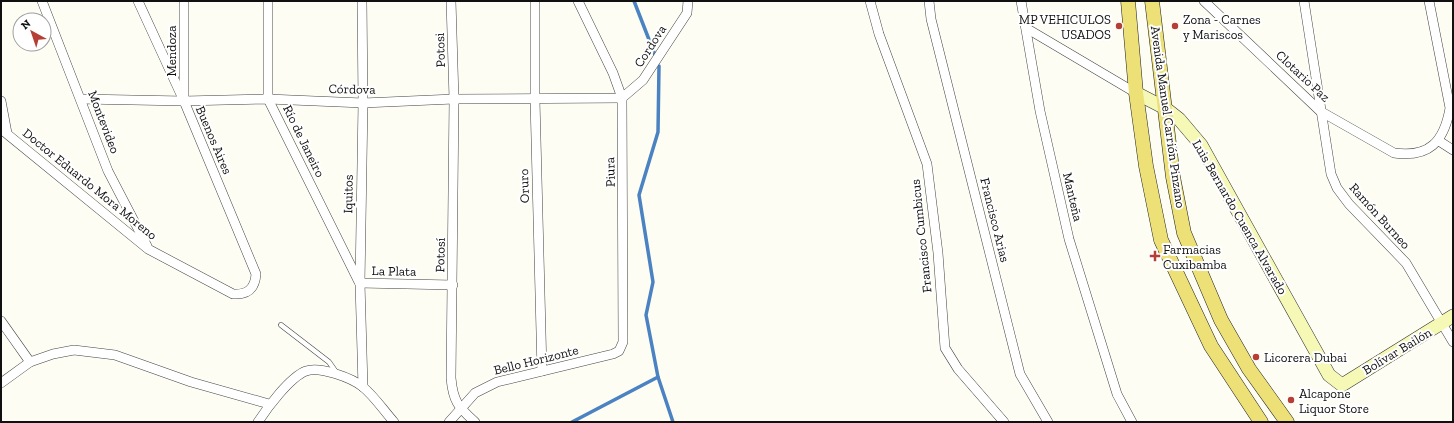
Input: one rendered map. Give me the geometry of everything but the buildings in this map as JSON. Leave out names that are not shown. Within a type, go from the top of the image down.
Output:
[{"type":"main road","name":"Avenida Manuel Carrión Pinzano","points":[[1128,1],[1136,93],[1146,166],[1161,240],[1211,346],[1261,422]]},
{"type":"main road","name":"Avenida Manuel Carrión Pinzano","points":[[1152,1],[1173,177],[1184,233],[1221,320],[1249,369],[1284,421]]},
{"type":"street","name":"Montevideo","points":[[42,1],[108,171],[148,249]]},
{"type":"street","name":"Buenos Aires","points":[[138,1],[184,101],[256,274],[256,282],[251,290]]},
{"type":"street","name":"Mendoza","points":[[184,1],[184,101]]},
{"type":"street","name":"Río de Janeiro","points":[[268,1],[268,100],[360,283]]},
{"type":"street","name":"Iquitos","points":[[362,1],[363,103],[360,283],[363,387]]},
{"type":"street","name":"Potosi","points":[[451,1],[454,99]]},
{"type":"street","name":"Oruro","points":[[536,1],[534,100],[542,371]]},
{"type":"street","name":"Piura","points":[[578,1],[613,74],[622,98],[623,342],[619,351]]},
{"type":"street","name":"Cordova","points":[[622,98],[643,80],[687,13],[688,1]]},
{"type":"street","name":"Francisco Cumbicus","points":[[870,1],[879,34],[927,164],[938,253],[944,348],[967,380],[1004,422]]},
{"type":"street","name":"Francisco Arias","points":[[929,1],[931,19],[1020,374],[1048,422]]},
{"type":"street","name":"Manteña","points":[[1021,1],[1040,111],[1069,239],[1117,394],[1132,422]]},
{"type":"street","name":"Clotario Paz","points":[[1204,1],[1320,111],[1394,153],[1407,155],[1424,151],[1439,141]]},
{"type":"street","name":"Ramón Burneo","points":[[1304,1],[1331,174],[1338,188],[1349,204],[1406,262],[1441,324],[1453,342]]},
{"type":"street","points":[[1429,1],[1450,108],[1447,126],[1439,141],[1453,150]]},
{"type":"street","name":"Luis Bernardo Cuenca Alvarado","points":[[1026,28],[1136,93],[1165,108],[1180,119],[1201,145],[1329,375],[1342,385]]},
{"type":"street","name":"Córdova","points":[[81,99],[184,101],[268,100],[363,103],[454,99],[534,100],[622,98]]},
{"type":"street","name":"Potosí","points":[[454,99],[452,378],[453,395],[460,408]]},
{"type":"street","points":[[1,101],[4,131]]},
{"type":"street","name":"Doctor Eduardo Mora Moreno","points":[[4,131],[148,249],[233,294],[242,294],[251,290]]},
{"type":"street","name":"La Plata","points":[[360,283],[452,285]]},
{"type":"street","name":"Bolívar Bailón","points":[[1342,385],[1453,316]]},
{"type":"street","points":[[1,321],[30,362]]},
{"type":"street","points":[[1,383],[30,362],[53,354],[74,350],[115,355],[191,382],[269,404]]},
{"type":"street","name":"Bello Horizonte","points":[[449,422],[475,393],[497,382],[613,354],[619,351]]},
{"type":"street","points":[[258,422],[269,404],[305,371],[312,370],[337,374],[363,387],[394,422]]},
{"type":"street","points":[[460,408],[475,422]]},
{"type":"lane","points":[[281,325],[329,362],[337,374]]},
{"type":"waterway","points":[[634,1],[655,55]]},
{"type":"waterway","points":[[659,66],[658,132],[639,195],[653,282],[646,315],[658,377],[673,422]]},
{"type":"waterway","points":[[572,422],[658,377]]},
{"type":"place","name":"MP VEHICULOS USADOS","points":[[1119,26]]},
{"type":"place","name":"Zona - Carnes y Mariscos","points":[[1175,26]]},
{"type":"place","name":"Farmacias Cuxibamba","points":[[1155,256]]},
{"type":"place","name":"Licorera Dubai","points":[[1256,357]]},
{"type":"place","name":"Alcapone Liquor Store","points":[[1291,400]]}]
